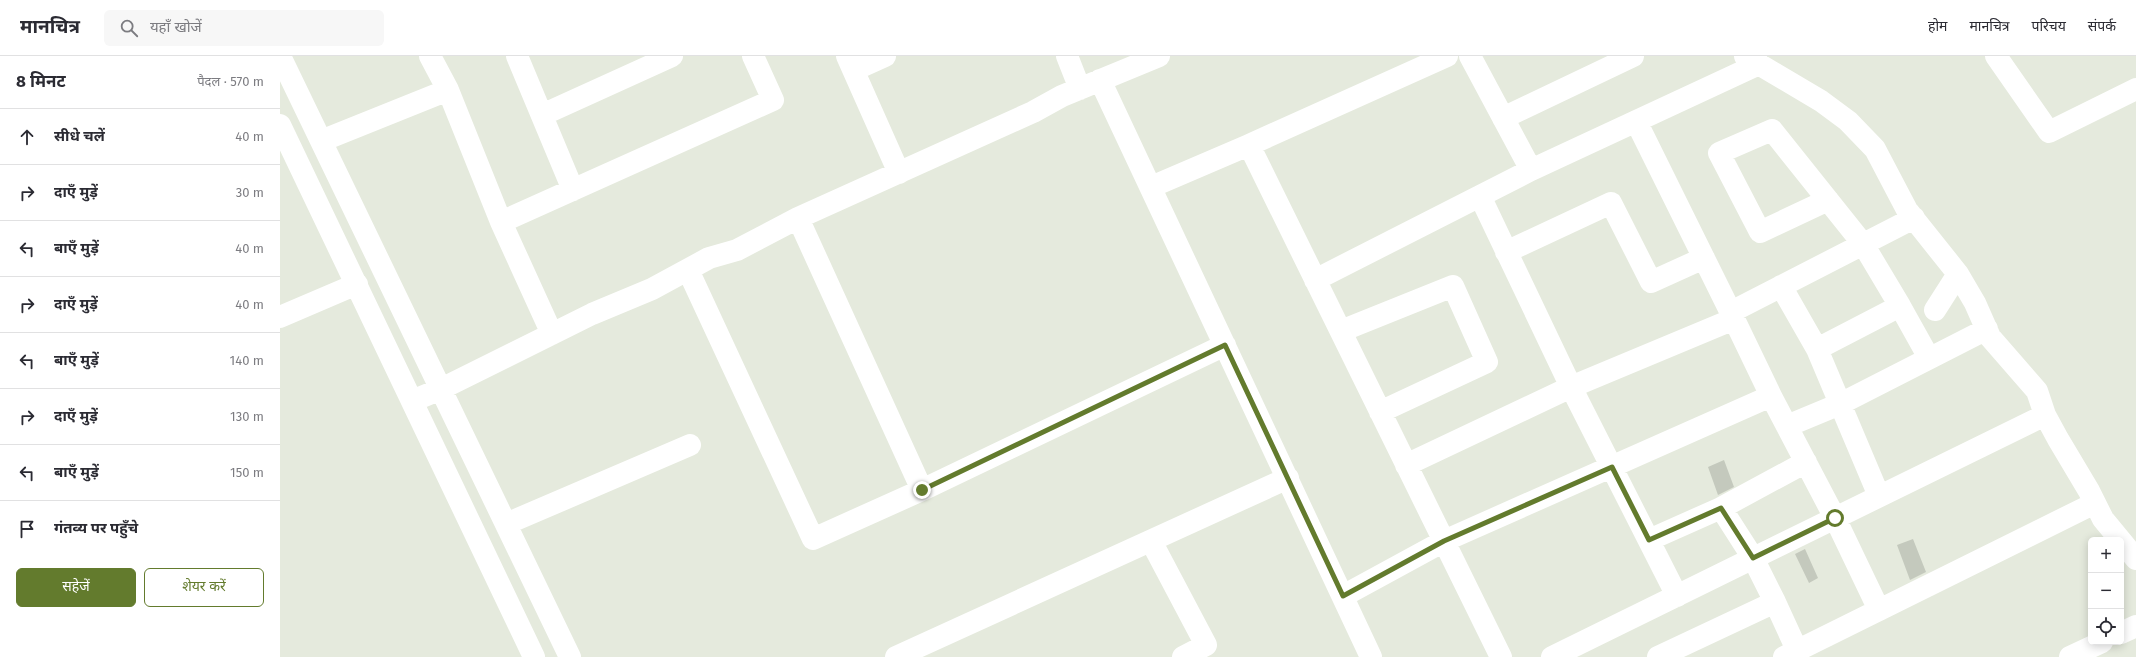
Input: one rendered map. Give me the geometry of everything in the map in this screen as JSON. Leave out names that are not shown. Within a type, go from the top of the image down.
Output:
[{"type":"street","points":[[280,56],[566,648],[530,656],[412,400],[280,125]]},
{"type":"street","points":[[430,56],[448,90],[501,222],[552,334]]},
{"type":"street","points":[[517,56],[573,190]]},
{"type":"street","points":[[501,222],[773,100],[753,56]]},
{"type":"street","points":[[885,56],[851,63],[900,173]]},
{"type":"street","points":[[1068,56],[1080,89]]},
{"type":"street","points":[[412,400],[441,389],[552,334],[688,270],[709,258],[737,250],[798,218],[900,173],[1100,80],[1159,56]]},
{"type":"street","points":[[1151,187],[1249,145],[1447,56]]},
{"type":"street","points":[[1470,56],[1531,170]]},
{"type":"street","points":[[1503,118],[1632,56]]},
{"type":"street","points":[[1996,56],[2049,132],[2136,89]]},
{"type":"street","points":[[542,115],[659,59]]},
{"type":"street","points":[[1315,280],[1531,170],[1636,121],[1752,60],[1798,86],[1848,121],[1875,149],[1892,184],[1914,218],[1958,274],[1975,303],[1990,337],[2037,391],[2045,415],[2103,519],[2136,559]]},
{"type":"street","points":[[1100,80],[1372,657]]},
{"type":"street","points":[[321,141],[448,90]]},
{"type":"street","points":[[1636,121],[1771,396],[1835,518],[1879,610]]},
{"type":"street","points":[[1828,200],[1760,232],[1719,153],[1772,130],[1828,200],[1863,244],[1929,358]]},
{"type":"street","points":[[1249,145],[1500,657]]},
{"type":"street","points":[[1480,196],[1571,387],[1677,596]]},
{"type":"street","points":[[1506,252],[1610,203],[1652,282],[1704,258]]},
{"type":"street","points":[[798,218],[922,490]]},
{"type":"street","points":[[1406,465],[1571,387],[1732,316],[1781,286],[1914,218]]},
{"type":"street","points":[[688,270],[813,539],[922,490],[1225,345]]},
{"type":"street","points":[[1935,310],[1958,274]]},
{"type":"street","points":[[280,317],[357,284]]},
{"type":"street","points":[[1340,331],[1453,286],[1487,362],[1380,412]]},
{"type":"street","points":[[1781,286],[1817,349],[1879,496]]},
{"type":"street","points":[[1817,349],[1900,306]]},
{"type":"street","points":[[1787,426],[1840,404],[1987,328]]},
{"type":"street","points":[[1343,596],[1444,541],[1771,396]]},
{"type":"street","points":[[1552,657],[2045,415]]},
{"type":"street","points":[[506,524],[690,445]]},
{"type":"street","points":[[1649,540],[1721,508],[1806,462]]},
{"type":"street","points":[[896,657],[1288,478]]},
{"type":"street","points":[[1721,508],[1753,558],[1775,602],[1790,654],[2095,503]]},
{"type":"street","points":[[1151,541],[1209,651],[1183,657]]},
{"type":"street","points":[[1658,657],[1775,602]]},
{"type":"street","points":[[2124,632],[2136,626]]},
{"type":"street","points":[[2070,657],[2096,645]]},
{"type":"building","points":[[1724,460],[1734,487],[1718,495],[1708,467]]},
{"type":"building","points":[[1913,539],[1926,572],[1910,580],[1897,545]]},
{"type":"building","points":[[1805,549],[1818,578],[1809,583],[1795,554]]},
{"type":"route","points":[[922,490],[1225,345],[1343,596],[1444,541],[1612,467],[1649,540],[1721,508],[1753,558],[1835,518]]}]
